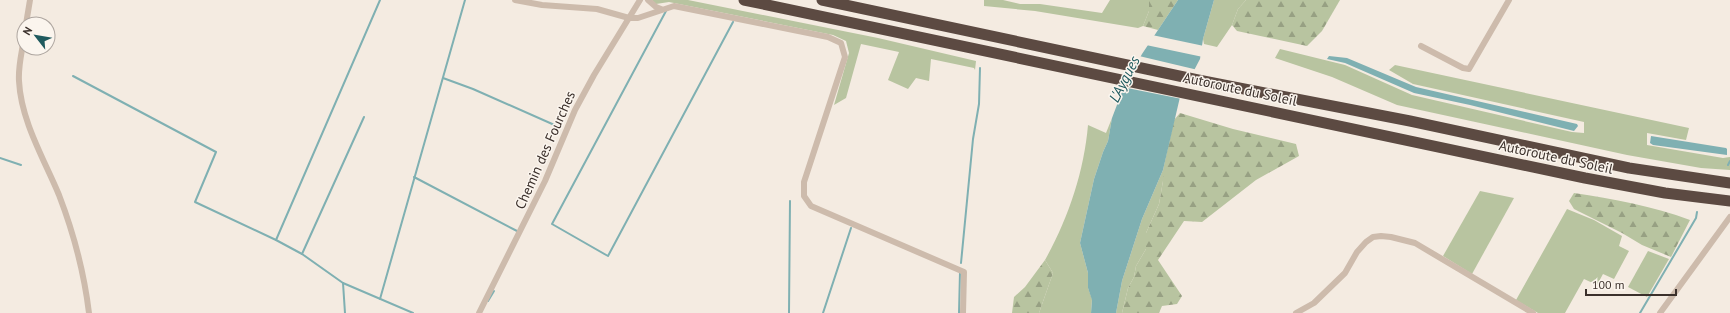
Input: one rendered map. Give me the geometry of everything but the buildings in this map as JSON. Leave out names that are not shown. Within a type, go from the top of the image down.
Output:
[{"type":"highway","name":"Autoroute du Soleil","points":[[744,0],[1585,178],[1665,193],[1730,201]]},
{"type":"highway","name":"Autoroute du Soleil","points":[[822,0],[1198,80],[1410,121],[1629,168],[1730,184]]},
{"type":"street","points":[[27,16],[30,0]]},
{"type":"street","points":[[515,0],[542,5],[598,9],[629,18],[638,18],[661,9],[674,6],[828,37],[841,43],[845,57],[804,182],[804,196],[811,206],[964,272],[963,313]]},
{"type":"street","name":"Chemin des Fourches","points":[[479,313],[545,181],[575,110],[640,0]]},
{"type":"street","points":[[648,0],[656,7],[661,9]]},
{"type":"street","points":[[1422,46],[1463,68],[1470,69],[1510,0]]},
{"type":"street","points":[[21,56],[20,66],[21,94],[30,128],[59,196],[79,252],[89,313]]},
{"type":"street","points":[[1660,313],[1729,218]]},
{"type":"street","points":[[1296,313],[1314,303],[1345,273],[1357,252],[1366,242],[1373,237],[1391,236],[1415,243],[1533,313]]},
{"type":"green space","points":[[652,0],[688,0],[878,38],[976,61],[975,70],[974,68],[931,59],[929,81],[916,78],[908,89],[888,80],[899,52],[861,44],[846,98],[834,105],[849,53],[846,41],[833,35],[669,2],[656,4]]},
{"type":"green space","points":[[984,0],[1003,0],[1020,4],[1040,4],[1102,13],[1110,0],[1149,0],[1149,11],[1143,26],[1138,28],[1035,11],[984,6]]},
{"type":"green space","points":[[1149,0],[1178,0],[1158,30],[1143,26],[1149,11]]},
{"type":"green space","points":[[1214,0],[1246,0],[1238,9],[1232,25],[1217,47],[1204,44],[1203,39]]},
{"type":"green space","points":[[1246,0],[1340,0],[1322,31],[1307,46],[1237,31],[1232,25],[1238,9]]},
{"type":"green space","points":[[1280,49],[1345,65],[1412,95],[1572,132],[1584,133],[1584,122],[1413,84],[1389,70],[1395,65],[1689,128],[1686,140],[1647,133],[1647,145],[1723,158],[1730,157],[1730,170],[1701,168],[1627,155],[1397,105],[1332,77],[1275,58]]},
{"type":"green space","points":[[1180,113],[1233,129],[1296,144],[1299,156],[1256,180],[1202,222],[1184,221],[1158,260],[1182,296],[1177,304],[1162,306],[1159,313],[1122,313],[1128,288],[1134,277],[1136,266],[1146,249],[1146,233],[1159,204],[1163,181],[1163,170],[1174,120]]},
{"type":"green space","points":[[1112,118],[1108,141],[1094,179],[1080,243],[1088,273],[1088,288],[1092,299],[1091,313],[1039,313],[1053,273],[1045,260],[1061,228],[1074,195],[1083,160],[1088,125],[1106,133]]},
{"type":"green space","points":[[1163,170],[1163,181],[1159,204],[1146,233],[1146,249],[1136,266],[1134,277],[1128,288],[1122,313],[1116,313],[1122,281],[1142,219]]},
{"type":"green space","points":[[1480,191],[1514,198],[1472,274],[1443,256]]},
{"type":"green space","points":[[1574,193],[1618,200],[1690,220],[1671,257],[1642,245],[1622,233],[1574,209],[1569,201]]},
{"type":"green space","points":[[1567,209],[1594,220],[1622,236],[1619,246],[1629,251],[1614,279],[1603,274],[1597,285],[1584,279],[1565,313],[1538,313],[1516,300]]},
{"type":"green space","points":[[1648,251],[1669,259],[1647,297],[1628,287]]},
{"type":"green space","points":[[1045,260],[1053,273],[1039,313],[1012,313],[1014,297],[1025,287]]},
{"type":"water","points":[[1178,0],[1214,0],[1203,39],[1200,59],[1180,97],[1163,170],[1142,219],[1122,281],[1116,313],[1091,313],[1092,300],[1088,288],[1088,273],[1080,243],[1094,179],[1108,141],[1112,118],[1123,89],[1142,54]]},
{"type":"water","points":[[1329,56],[1347,58],[1416,87],[1577,124],[1578,126],[1574,131],[1470,105],[1414,93],[1345,63],[1327,59]]},
{"type":"water","points":[[1651,136],[1726,148],[1727,155],[1653,145],[1650,143]]},
{"type":"pier","points":[[1152,35],[1204,46],[1203,57],[1146,45]]},
{"type":"pier","points":[[1139,56],[1198,70],[1182,99],[1122,87]]},
{"type":"waterway","points":[[345,313],[343,283],[302,254],[276,240],[380,0]]},
{"type":"waterway","points":[[380,299],[465,0]]},
{"type":"waterway","points":[[666,11],[552,224],[608,256],[733,22]]},
{"type":"waterway","points":[[961,263],[973,139],[979,104],[980,68]]},
{"type":"waterway","points":[[73,76],[216,152],[195,202],[276,240]]},
{"type":"waterway","points":[[443,78],[473,89],[559,127]]},
{"type":"waterway","points":[[302,254],[364,117]]},
{"type":"waterway","points":[[0,158],[21,165]]},
{"type":"waterway","points":[[1728,165],[1730,161]]},
{"type":"waterway","points":[[414,177],[517,231]]},
{"type":"waterway","points":[[789,313],[790,201]]},
{"type":"waterway","points":[[1640,313],[1696,218],[1697,212]]},
{"type":"waterway","points":[[823,313],[851,228]]},
{"type":"waterway","points":[[959,313],[960,272]]},
{"type":"waterway","points":[[343,283],[413,313]]},
{"type":"waterway","points":[[488,301],[494,291]]},
{"type":"water label","name":"L'Aygues","points":[[1124,79]]}]
